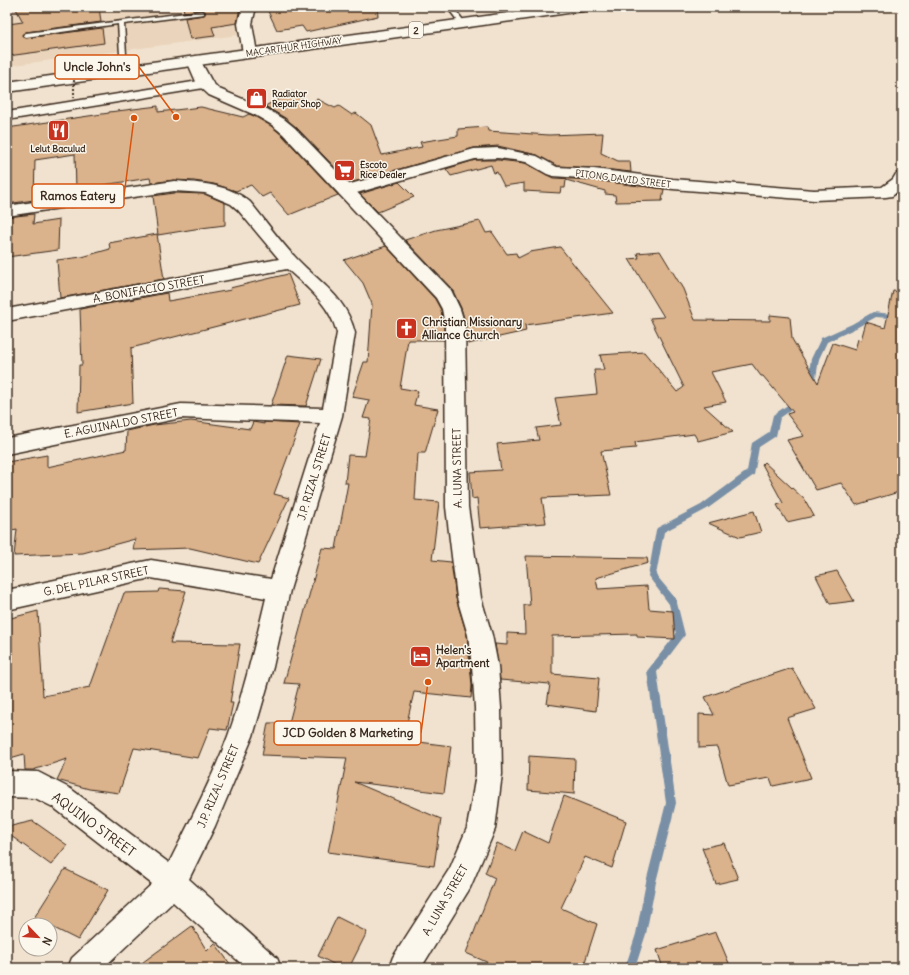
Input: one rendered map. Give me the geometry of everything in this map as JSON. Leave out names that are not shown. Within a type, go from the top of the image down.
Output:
[{"type":"main road","points":[[249,7],[246,24],[250,53]]},
{"type":"main road","name":"MACARTHUR HIGHWAY","points":[[7,87],[124,69],[194,61],[463,24],[518,11],[582,7]]},
{"type":"main road","points":[[194,61],[205,84]]},
{"type":"main road","name":"A. LUNA STREET","points":[[205,84],[214,92],[245,105],[278,122],[346,191],[444,295],[451,309],[455,325],[457,507],[470,598],[480,635],[485,666],[488,708],[489,774],[481,829],[460,878],[404,968]]},
{"type":"street","points":[[7,116],[205,84]]},
{"type":"street","name":"PITONG DAVID STREET","points":[[346,191],[474,154],[486,153],[514,155],[531,159],[554,170],[570,173],[594,174],[673,184],[814,195],[886,192],[900,182],[902,177]]},
{"type":"street","name":"J.P. RIZAL STREET","points":[[7,211],[174,186],[207,188],[237,200],[244,206],[291,263],[327,296],[343,321],[346,333],[332,416],[279,590],[261,667],[240,736],[206,817],[173,883],[82,968]]},
{"type":"street","name":"A. BONIFACIO STREET","points":[[7,315],[291,263]]},
{"type":"street","name":"E. AGUINALDO STREET","points":[[7,446],[181,411],[332,416]]},
{"type":"street","name":"G. DEL PILAR STREET","points":[[7,600],[152,569],[279,590]]},
{"type":"street","name":"AQUINO STREET","points":[[7,784],[38,785],[62,798],[173,883],[267,968]]},
{"type":"lane","points":[[450,7],[463,24]]},
{"type":"lane","points":[[26,35],[202,13]]},
{"type":"lane","points":[[121,22],[124,69]]},
{"type":"path","points":[[74,64],[74,98]]},
{"type":"shaded area","points":[[7,7],[246,7],[238,35],[7,66]]},
{"type":"building","points":[[15,7],[99,7],[101,22],[26,32],[22,35],[26,38],[102,28],[104,43],[8,56],[8,24],[23,22]]},
{"type":"building","points":[[183,7],[240,7],[237,23],[212,27],[215,36],[190,39],[185,18],[204,15],[206,12],[202,10],[184,12]]},
{"type":"building","points":[[266,7],[377,7],[378,16],[306,32],[302,26],[277,30]]},
{"type":"building","points":[[293,92],[311,103],[317,99],[335,108],[339,106],[352,115],[356,113],[371,125],[382,155],[422,147],[420,142],[458,136],[458,129],[487,127],[488,131],[549,135],[603,133],[601,153],[618,161],[630,161],[631,172],[557,166],[537,155],[498,146],[474,148],[350,183],[296,127],[285,118],[265,106]]},
{"type":"building","points":[[158,106],[158,112],[201,107],[243,117],[249,114],[254,116],[271,126],[282,135],[338,195],[289,215],[270,193],[262,197],[251,185],[236,191],[214,184],[194,181],[174,180],[151,183],[150,178],[76,189],[75,154],[35,160],[34,200],[7,204],[7,128]]},
{"type":"building","points":[[475,160],[498,160],[525,163],[553,178],[594,180],[664,189],[662,201],[616,202],[615,195],[605,194],[605,191],[566,180],[565,188],[561,188],[560,193],[524,191],[524,183],[504,186],[497,172],[494,173],[491,165],[451,176],[446,169]]},
{"type":"building","points":[[399,182],[414,197],[378,212],[360,194]]},
{"type":"building","points":[[174,193],[205,194],[225,203],[225,225],[158,235],[153,196]]},
{"type":"building","points":[[34,214],[33,224],[59,220],[58,250],[7,257],[7,217]]},
{"type":"building","points":[[480,221],[486,233],[492,232],[507,254],[516,253],[518,258],[530,252],[560,247],[613,313],[525,325],[526,331],[468,344],[466,325],[461,308],[452,289],[405,240],[436,230]]},
{"type":"building","points":[[157,234],[164,279],[60,298],[57,260],[82,257],[110,249],[109,243]]},
{"type":"building","points":[[386,246],[435,299],[441,310],[444,325],[444,340],[408,340],[400,388],[418,391],[414,405],[438,409],[425,453],[418,453],[415,500],[439,502],[432,560],[451,562],[456,598],[467,635],[472,685],[471,698],[414,692],[403,740],[451,746],[444,793],[354,782],[441,819],[434,866],[328,852],[347,758],[262,755],[268,723],[289,723],[299,684],[284,683],[322,548],[336,549],[348,483],[345,483],[348,455],[365,456],[371,419],[363,418],[369,400],[352,397],[364,362],[368,362],[372,304],[363,283],[344,260]]},
{"type":"building","points":[[660,251],[683,289],[695,320],[770,321],[770,315],[790,317],[792,339],[818,383],[833,343],[855,350],[858,339],[861,340],[866,322],[885,328],[893,291],[902,292],[902,491],[856,505],[841,483],[816,490],[787,440],[804,436],[787,414],[793,412],[752,364],[711,372],[726,402],[704,406],[733,432],[698,441],[694,434],[635,442],[636,448],[601,451],[611,495],[542,498],[546,523],[480,528],[477,498],[472,499],[470,472],[501,470],[497,444],[539,440],[536,428],[561,425],[555,398],[597,394],[594,370],[604,370],[600,355],[644,352],[677,392],[684,387],[650,318],[664,317],[629,259],[639,258],[637,253]]},
{"type":"building","points":[[288,274],[300,305],[131,348],[133,403],[78,412],[79,365],[82,365],[80,309],[167,293],[168,301],[231,290],[230,288]]},
{"type":"building","points":[[288,355],[321,359],[306,406],[271,405]]},
{"type":"building","points":[[191,421],[250,429],[253,422],[264,424],[264,422],[300,424],[274,494],[289,498],[258,564],[190,548],[133,550],[135,539],[83,553],[14,556],[17,529],[7,531],[7,462],[47,455],[47,467],[126,450],[127,431],[154,425]]},
{"type":"building","points":[[764,462],[805,500],[814,516],[787,522],[777,505],[783,503],[762,464]]},
{"type":"building","points":[[754,511],[761,532],[740,537],[708,523]]},
{"type":"building","points":[[526,556],[647,558],[648,563],[596,578],[598,589],[647,586],[649,609],[673,611],[675,639],[637,637],[637,634],[552,636],[552,674],[599,678],[596,711],[547,704],[550,684],[500,680],[495,644],[507,645],[507,633],[525,634],[524,605],[530,605]]},
{"type":"building","points":[[837,571],[854,601],[830,604],[816,576]]},
{"type":"building","points":[[159,589],[186,591],[170,643],[240,644],[230,703],[233,703],[227,730],[210,728],[198,758],[134,748],[119,793],[89,789],[57,780],[67,759],[33,770],[25,770],[24,754],[7,759],[7,619],[38,611],[43,696],[90,687],[124,593],[158,592]]},
{"type":"building","points":[[792,668],[816,709],[787,718],[811,778],[773,786],[770,778],[728,785],[717,747],[699,748],[699,714],[714,715],[705,697]]},
{"type":"building","points":[[529,756],[575,759],[574,794],[528,790]]},
{"type":"building","points":[[564,796],[626,821],[612,868],[585,857],[561,908],[597,924],[583,968],[500,968],[466,953],[495,878],[485,873],[497,843],[515,851],[523,831],[548,843]]},
{"type":"building","points":[[33,821],[67,845],[51,865],[7,833],[7,827]]},
{"type":"building","points":[[724,843],[738,879],[716,884],[702,848]]},
{"type":"building","points":[[65,869],[108,890],[78,940],[58,930],[58,917],[35,917]]},
{"type":"building","points":[[337,917],[367,932],[349,968],[341,968],[318,956]]},
{"type":"building","points":[[192,926],[207,951],[215,943],[233,968],[135,968]]},
{"type":"building","points":[[716,932],[731,968],[663,968],[657,950]]},
{"type":"waterway","points":[[811,384],[815,359],[824,340],[875,314],[902,317]]},
{"type":"waterway","points":[[630,968],[641,934],[651,882],[671,803],[652,671],[681,635],[673,602],[652,576],[660,530],[704,507],[751,473],[755,445],[773,434],[776,417],[798,401]]},
{"type":"place","name":"Radiator Repair Shop","points":[[257,99]]},
{"type":"place","name":"Uncle John's","points":[[176,117]]},
{"type":"place","name":"Ramos Eatery","points":[[134,118]]},
{"type":"place","name":"Lelut Baculud","points":[[58,130]]},
{"type":"place","name":"Escoto Rice Dealer","points":[[345,170]]},
{"type":"place","name":"Christian Missionary Alliance Church","points":[[406,328]]},
{"type":"place","name":"Helen's Apartment","points":[[421,656]]},
{"type":"place","name":"JCD Golden 8 Marketing","points":[[428,682]]}]
